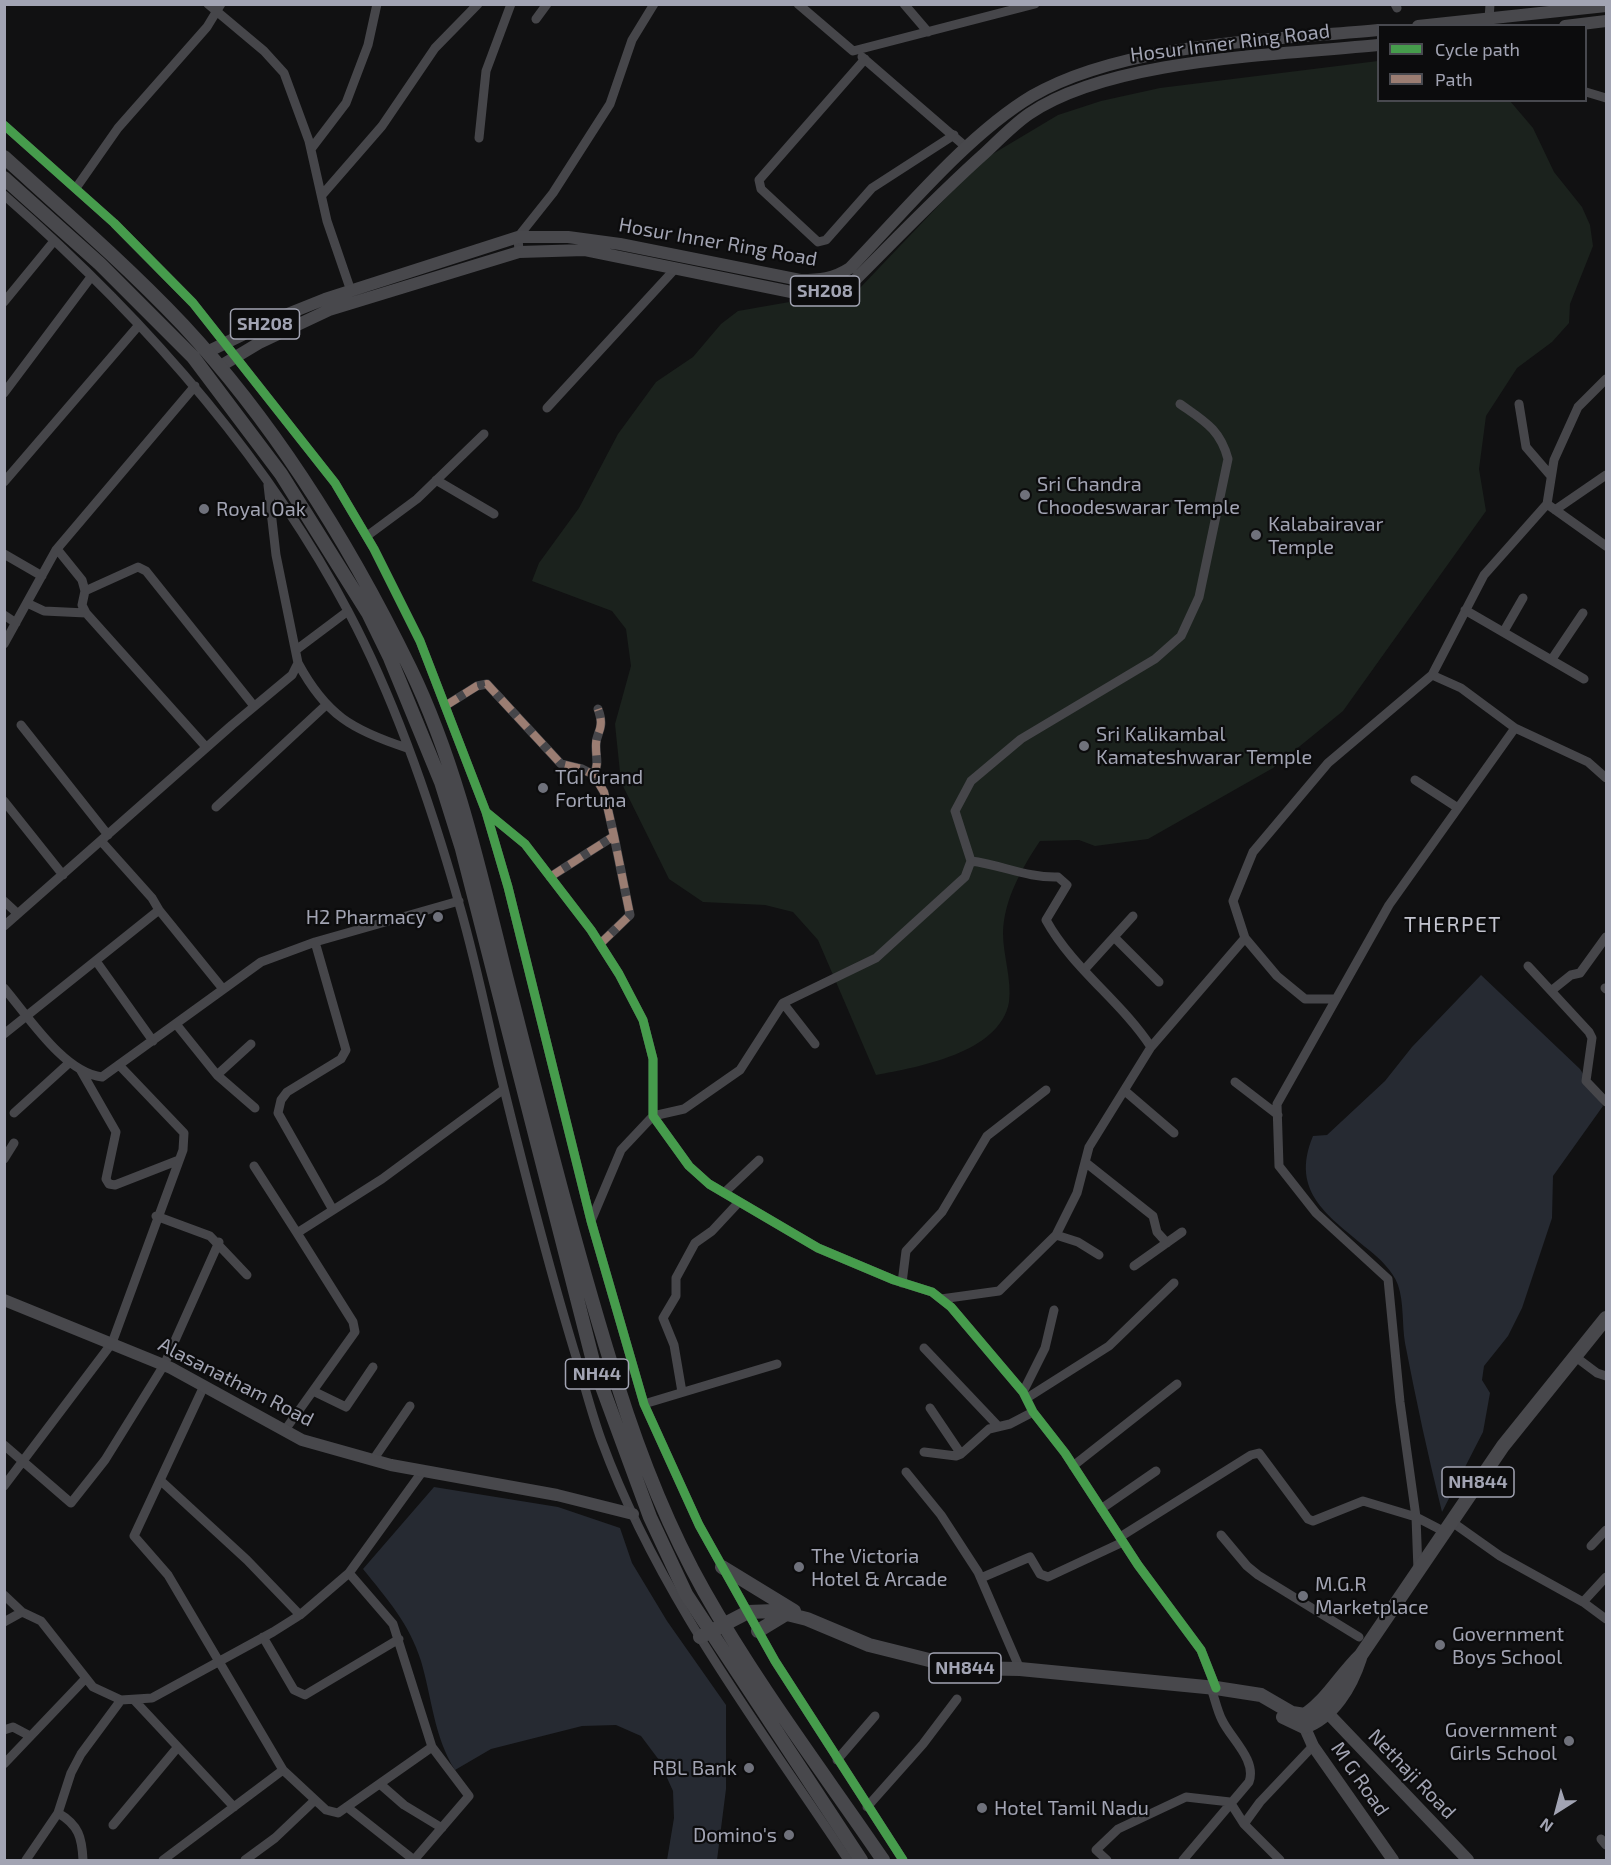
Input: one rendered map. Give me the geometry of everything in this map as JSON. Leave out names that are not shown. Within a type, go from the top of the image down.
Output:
[{"type":"highway","name":"NH44","points":[[4,157],[158,300],[207,352],[273,435],[328,519],[378,604],[412,672],[439,736],[463,806],[528,1064],[617,1384],[657,1489],[702,1588],[746,1659],[883,1860]]},
{"type":"highway","name":"NH44","points":[[4,178],[108,272],[193,357],[221,391],[319,532],[368,613],[390,658],[441,782],[462,849],[594,1365],[650,1517],[686,1594],[861,1860]]},
{"type":"highway","name":"NH844","points":[[700,1637],[748,1612],[764,1611],[786,1614],[807,1619],[869,1645],[961,1668],[1020,1669],[1213,1688],[1261,1695],[1302,1721],[1324,1710],[1354,1677],[1361,1655],[1503,1446],[1577,1358],[1606,1318]]},
{"type":"highway","points":[[722,1567],[807,1619]]},
{"type":"highway","points":[[758,1631],[786,1614]]},
{"type":"main road","points":[[1442,24],[1606,6]]},
{"type":"main road","points":[[1581,24],[1606,21]]},
{"type":"main road","name":"Hosur Inner Ring Road","points":[[207,352],[275,319],[351,291],[518,237],[568,237],[620,244],[800,280],[822,280],[837,276],[850,268],[966,147],[1030,97],[1080,74],[1181,51],[1377,30]]},
{"type":"main road","name":"Hosur Inner Ring Road","points":[[219,367],[282,332],[329,310],[519,252],[585,250],[796,293],[840,289],[855,280],[961,174],[1006,134],[1029,114],[1060,96],[1106,81],[1179,66],[1377,45]]},
{"type":"main road","name":"Alasanatham Road","points":[[4,1300],[164,1365],[302,1440],[422,1472],[557,1495],[633,1514]]},
{"type":"main road","name":"Nethaji Road","points":[[1324,1710],[1468,1860]]},
{"type":"main road","name":"M G Road","points":[[1302,1721],[1313,1746],[1393,1860]]},
{"type":"street","points":[[208,4],[219,9],[285,72],[311,148],[327,221],[351,291]]},
{"type":"street","points":[[311,148],[346,103],[368,45],[377,4]]},
{"type":"street","points":[[322,195],[382,126],[435,48],[478,4]]},
{"type":"street","points":[[479,138],[486,71],[511,4]]},
{"type":"street","points":[[536,19],[547,4]]},
{"type":"street","points":[[519,252],[518,237],[553,193],[610,104],[632,40],[654,4]]},
{"type":"street","points":[[798,4],[966,147]]},
{"type":"street","points":[[904,4],[928,32]]},
{"type":"street","points":[[1489,20],[1490,4]]},
{"type":"street","points":[[853,51],[1028,5]]},
{"type":"street","points":[[76,188],[118,128],[219,9]]},
{"type":"street","points":[[865,59],[759,180],[761,189],[818,242],[826,240],[872,188],[954,135]]},
{"type":"street","points":[[1587,92],[1606,98]]},
{"type":"street","points":[[4,125],[76,188],[186,295],[237,356],[335,483],[367,536],[420,641],[486,812],[508,887],[591,1221],[644,1404],[699,1525],[758,1631],[837,1760],[903,1860]]},
{"type":"street","points":[[4,195],[139,324],[195,387],[267,482],[348,611],[370,657],[407,748],[436,828],[459,902],[504,1089],[565,1321],[602,1441],[633,1514],[700,1637],[848,1860]]},
{"type":"street","points":[[4,302],[54,241]]},
{"type":"street","points":[[547,408],[675,270]]},
{"type":"street","points":[[4,393],[91,277]]},
{"type":"street","points":[[4,482],[139,324]]},
{"type":"street","points":[[1551,507],[1551,476],[1554,460],[1578,407],[1606,379]]},
{"type":"street","points":[[4,644],[57,549],[195,387]]},
{"type":"street","points":[[591,1221],[621,1150],[653,1116],[684,1109],[740,1070],[783,1003],[876,958],[965,877],[971,861],[955,811],[971,781],[1021,739],[1155,659],[1182,636],[1199,597],[1228,459],[1223,441],[1212,427],[1180,404]]},
{"type":"street","points":[[1519,404],[1526,447],[1551,476]]},
{"type":"street","points":[[367,536],[417,499],[484,434]]},
{"type":"street","points":[[1336,999],[1305,999],[1277,976],[1245,938],[1233,901],[1253,852],[1328,763],[1432,675],[1484,575],[1551,507],[1606,475]]},
{"type":"street","points":[[436,480],[494,514]]},
{"type":"street","points":[[267,482],[276,555],[298,663],[326,705],[366,735],[407,748]]},
{"type":"street","points":[[1551,507],[1606,546]]},
{"type":"street","points":[[57,549],[82,580],[85,591],[82,605],[86,613],[206,747]]},
{"type":"street","points":[[4,554],[42,576]]},
{"type":"street","points":[[85,591],[138,567],[146,571],[254,706]]},
{"type":"street","points":[[1504,631],[1523,598]]},
{"type":"street","points":[[27,603],[44,611],[86,613]]},
{"type":"street","points":[[1465,610],[1584,679]]},
{"type":"street","points":[[297,650],[348,611]]},
{"type":"street","points":[[1552,659],[1582,613]]},
{"type":"street","points":[[4,615],[16,623]]},
{"type":"street","points":[[4,926],[206,747],[292,675],[298,663]]},
{"type":"street","points":[[1432,675],[1461,688],[1515,729],[1588,762],[1606,778]]},
{"type":"street","points":[[445,706],[477,686],[487,684],[561,764],[582,768],[594,775],[604,792],[630,915],[600,944]]},
{"type":"street","points":[[216,807],[326,705]]},
{"type":"street","points":[[594,775],[598,758],[596,746],[602,729],[598,709]]},
{"type":"street","points":[[21,725],[159,910],[223,989]]},
{"type":"street","points":[[1418,1574],[1416,1517],[1400,1402],[1388,1279],[1316,1213],[1279,1166],[1277,1104],[1389,905],[1515,729]]},
{"type":"street","points":[[1414,780],[1458,808]]},
{"type":"street","points":[[4,801],[63,875]]},
{"type":"street","points":[[486,812],[525,844],[600,944],[643,1020],[653,1059],[653,1116],[689,1166],[709,1184],[818,1248],[902,1283],[932,1292],[941,1299],[1025,1395],[1033,1412],[1073,1466],[1121,1540],[1201,1650],[1222,1720],[1250,1763],[1252,1774],[1249,1782],[1183,1860]]},
{"type":"street","points":[[550,877],[614,836]]},
{"type":"street","points":[[971,861],[988,863],[1037,878],[1058,877],[1067,885],[1046,920],[1069,955],[1141,1032],[1151,1047]]},
{"type":"street","points":[[4,901],[18,914]]},
{"type":"street","points":[[4,988],[69,1063],[93,1076],[102,1077],[261,962],[315,942],[459,902]]},
{"type":"street","points":[[4,1034],[159,910]]},
{"type":"street","points":[[1084,970],[1133,916]]},
{"type":"street","points":[[1114,937],[1159,982]]},
{"type":"street","points":[[1551,991],[1570,975],[1580,973],[1606,937]]},
{"type":"street","points":[[941,1299],[999,1291],[1056,1235],[1077,1193],[1089,1147],[1151,1047],[1245,938]]},
{"type":"street","points":[[315,942],[346,1050],[341,1059],[284,1095],[278,1113],[333,1210]]},
{"type":"street","points":[[96,962],[153,1041]]},
{"type":"street","points":[[1528,966],[1589,1032],[1592,1038],[1586,1081],[1606,1102]]},
{"type":"street","points":[[783,1003],[815,1044]]},
{"type":"street","points":[[176,1024],[217,1076],[255,1108]]},
{"type":"street","points":[[217,1076],[251,1044]]},
{"type":"street","points":[[14,1113],[69,1063]]},
{"type":"street","points":[[4,1486],[112,1343],[156,1216],[179,1160],[184,1133],[119,1065]]},
{"type":"street","points":[[80,1069],[116,1128],[116,1140],[106,1179],[109,1184],[115,1185],[179,1160]]},
{"type":"street","points":[[1235,1082],[1278,1116]]},
{"type":"street","points":[[297,1233],[382,1179],[504,1089]]},
{"type":"street","points":[[902,1283],[906,1251],[942,1212],[987,1136],[1046,1090]]},
{"type":"street","points":[[1125,1091],[1174,1133]]},
{"type":"street","points":[[4,1159],[14,1143]]},
{"type":"street","points":[[724,1193],[759,1160]]},
{"type":"street","points":[[1085,1162],[1153,1216],[1157,1232],[1167,1243]]},
{"type":"street","points":[[254,1166],[355,1328],[355,1332],[285,1430]]},
{"type":"street","points":[[682,1392],[674,1345],[663,1318],[676,1296],[676,1278],[695,1243],[712,1231],[739,1202]]},
{"type":"street","points":[[156,1216],[199,1230],[219,1242],[247,1275]]},
{"type":"street","points":[[1134,1266],[1182,1232]]},
{"type":"street","points":[[1056,1235],[1078,1242],[1099,1255]]},
{"type":"street","points":[[4,1445],[71,1503],[105,1460],[164,1365],[219,1242]]},
{"type":"street","points":[[1025,1395],[1109,1346],[1174,1283]]},
{"type":"street","points":[[1025,1395],[1045,1348],[1054,1310]]},
{"type":"street","points":[[924,1348],[998,1426]]},
{"type":"street","points":[[1577,1358],[1597,1373],[1606,1376]]},
{"type":"street","points":[[644,1404],[777,1364]]},
{"type":"street","points":[[313,1391],[346,1407],[373,1367]]},
{"type":"street","points":[[1073,1466],[1177,1384]]},
{"type":"street","points":[[204,1386],[134,1536],[168,1575],[283,1770],[331,1813],[338,1813],[432,1747]]},
{"type":"street","points":[[373,1460],[410,1406]]},
{"type":"street","points":[[930,1408],[961,1454]]},
{"type":"street","points":[[924,1452],[956,1456],[989,1429],[1010,1424],[1033,1412]]},
{"type":"street","points":[[981,1578],[1030,1557],[1040,1574],[1048,1577],[1121,1540],[1251,1455],[1259,1454],[1308,1519],[1313,1521],[1364,1501],[1448,1527],[1582,1602],[1606,1619]]},
{"type":"street","points":[[1101,1509],[1156,1471]]},
{"type":"street","points":[[4,1595],[22,1612],[41,1621],[93,1687],[121,1700],[135,1701],[152,1698],[300,1615],[349,1573],[422,1472]]},
{"type":"street","points":[[906,1472],[941,1515],[981,1578],[1020,1669]]},
{"type":"street","points":[[160,1480],[247,1560],[300,1615]]},
{"type":"street","points":[[1591,1546],[1606,1530]]},
{"type":"street","points":[[1221,1535],[1247,1566],[1258,1575],[1359,1637]]},
{"type":"street","points":[[347,1807],[414,1860],[469,1797],[432,1747],[399,1639],[385,1613],[349,1573]]},
{"type":"street","points":[[1582,1602],[1606,1577]]},
{"type":"street","points":[[4,1622],[22,1612]]},
{"type":"street","points":[[263,1637],[294,1690],[305,1695],[399,1639]]},
{"type":"street","points":[[4,1764],[86,1678]]},
{"type":"street","points":[[867,1807],[923,1744],[957,1699]]},
{"type":"street","points":[[26,1860],[58,1813],[71,1773],[81,1754],[121,1700]]},
{"type":"street","points":[[135,1701],[234,1807]]},
{"type":"street","points":[[837,1760],[874,1716]]},
{"type":"street","points":[[4,1730],[13,1727],[30,1736]]},
{"type":"street","points":[[1244,1824],[1260,1802],[1313,1746]]},
{"type":"street","points":[[112,1825],[177,1748]]},
{"type":"street","points":[[163,1860],[283,1770]]},
{"type":"street","points":[[380,1784],[404,1805],[442,1828]]},
{"type":"street","points":[[1107,1860],[1097,1853],[1097,1846],[1125,1825],[1186,1797],[1230,1802]]},
{"type":"street","points":[[245,1860],[275,1838],[315,1800]]},
{"type":"street","points":[[1230,1802],[1244,1824],[1280,1860]]},
{"type":"street","points":[[58,1813],[70,1820],[78,1829],[83,1860]]},
{"type":"shaded area","points":[[1377,61],[1377,102],[1511,102],[1533,128],[1554,172],[1582,207],[1590,225],[1593,246],[1570,304],[1569,323],[1552,342],[1517,368],[1486,416],[1479,469],[1486,511],[1343,711],[1273,768],[1148,839],[1095,846],[1079,840],[1040,841],[1010,896],[1004,920],[1004,950],[1010,994],[1002,1019],[990,1034],[955,1055],[876,1075],[818,940],[793,912],[765,905],[703,902],[669,879],[621,782],[615,724],[631,666],[626,629],[612,611],[532,581],[539,563],[579,508],[618,434],[656,382],[693,357],[721,324],[738,311],[858,290],[981,161],[1058,115],[1101,101],[1160,88]]},
{"type":"shaded area","points":[[1481,975],[1580,1069],[1603,1106],[1553,1176],[1552,1218],[1522,1308],[1508,1336],[1484,1366],[1482,1380],[1490,1393],[1483,1432],[1442,1512],[1405,1343],[1398,1285],[1382,1261],[1340,1226],[1317,1202],[1306,1173],[1307,1156],[1313,1136],[1327,1135],[1385,1081],[1412,1047]]},
{"type":"shaded area","points":[[434,1487],[558,1507],[620,1528],[632,1563],[667,1621],[726,1705],[726,1789],[717,1860],[667,1860],[674,1818],[673,1791],[659,1760],[641,1736],[616,1725],[582,1726],[491,1749],[455,1770],[442,1744],[416,1647],[397,1612],[363,1569]]},
{"type":"marked path","points":[[445,706],[477,686],[487,684],[561,764],[582,769],[594,775]]},
{"type":"marked path","points":[[550,877],[614,836],[604,792],[594,775],[597,764],[596,742],[601,726],[598,709]]},
{"type":"marked path","points":[[600,944],[630,915],[614,836]]},
{"type":"cycle path","points":[[4,125],[114,223],[193,303],[335,483],[374,549],[420,641],[486,812],[508,887],[591,1221],[644,1404],[699,1525],[775,1661],[903,1860]]},
{"type":"cycle path","points":[[486,812],[525,844],[591,930],[619,974],[643,1020],[653,1059],[653,1116],[689,1166],[709,1184],[818,1248],[894,1280],[932,1292],[951,1307],[1023,1392],[1033,1412],[1065,1453],[1138,1565],[1201,1650],[1216,1688]]},
{"type":"place","name":"Sri Chandra Choodeswarar Temple","points":[[1025,495]]},
{"type":"place","name":"Royal Oak","points":[[204,509]]},
{"type":"place","name":"Kalabairavar Temple","points":[[1256,535]]},
{"type":"place","name":"Sri Kalikambal Kamateshwarar Temple","points":[[1084,746]]},
{"type":"place","name":"TGI Grand Fortuna","points":[[543,788]]},
{"type":"place","name":"H2 Pharmacy","points":[[438,917]]},
{"type":"place","name":"The Victoria Hotel & Arcade","points":[[799,1567]]},
{"type":"place","name":"M.G.R Marketplace","points":[[1303,1596]]},
{"type":"place","name":"Government Boys School","points":[[1440,1645]]},
{"type":"place","name":"Government Girls School","points":[[1569,1741]]},
{"type":"place","name":"RBL Bank","points":[[749,1768]]},
{"type":"place","name":"Hotel Tamil Nadu","points":[[982,1808]]},
{"type":"place","name":"Domino's","points":[[789,1835]]},
{"type":"district","name":"THERPET","points":[[1453,925]]}]
